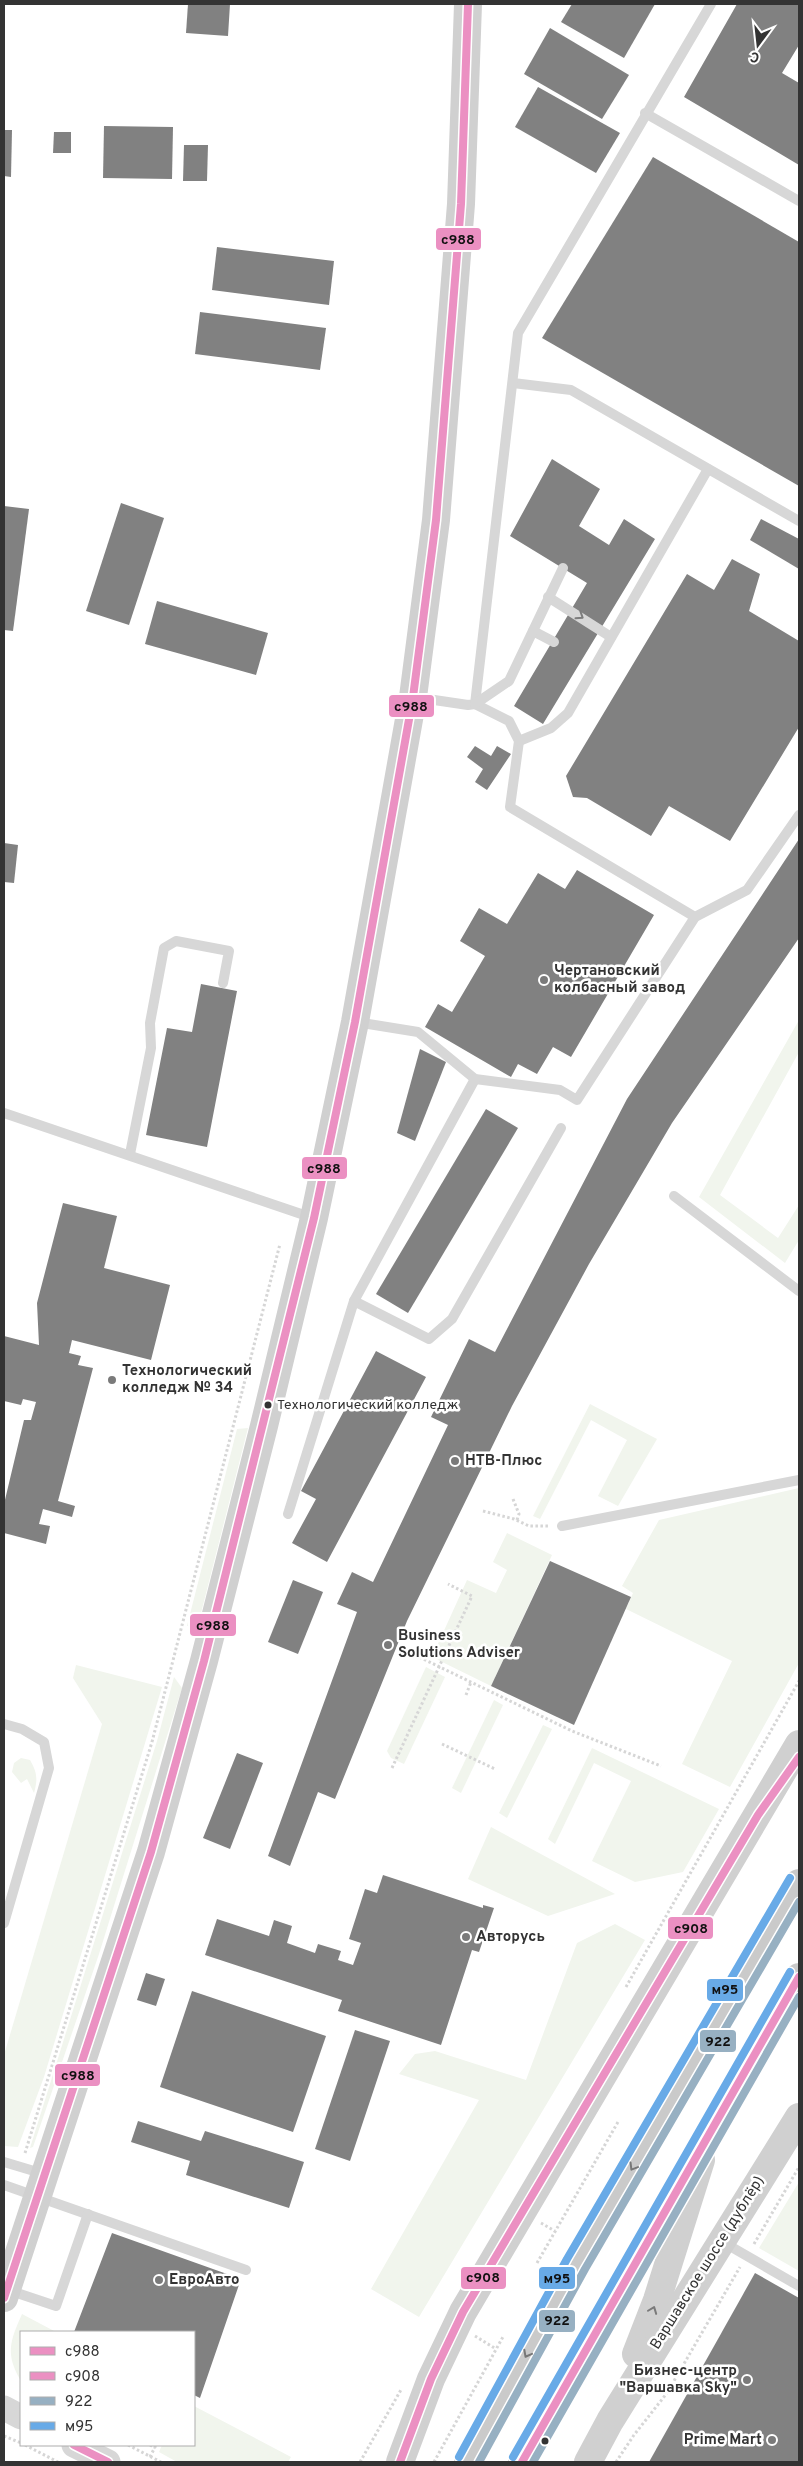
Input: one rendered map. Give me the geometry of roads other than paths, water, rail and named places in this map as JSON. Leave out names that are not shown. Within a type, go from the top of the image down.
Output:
[{"type":"main road","points":[[5,2294],[34,2180],[156,1832],[204,1661],[260,1445],[314,1218],[355,1022],[413,697],[436,520],[450,360],[461,195],[468,4]]},
{"type":"main road","points":[[400,2462],[431,2379],[464,2312],[799,1744]]},
{"type":"main road","points":[[758,1815],[799,1756]]},
{"type":"main road","points":[[468,2462],[576,2264],[799,1883]]},
{"type":"main road","points":[[522,2462],[799,1977]]},
{"type":"main road","name":"Варшавское шоссе (дублёр)","points":[[588,2462],[610,2421],[720,2241],[789,2145],[799,2117]]},
{"type":"main road","points":[[610,2421],[658,2300],[709,2134]]},
{"type":"street","points":[[4,2408],[20,2416]]},
{"type":"street","points":[[76,2446],[108,2462]]},
{"type":"lane","points":[[475,704],[518,333],[645,113],[711,4]]},
{"type":"lane","points":[[645,113],[799,201]]},
{"type":"lane","points":[[513,384],[571,390],[799,521]]},
{"type":"lane","points":[[519,741],[551,728],[568,713],[708,469]]},
{"type":"lane","points":[[413,697],[468,705],[475,704],[509,681],[562,568]]},
{"type":"lane","points":[[548,597],[611,637]]},
{"type":"lane","points":[[533,632],[554,642]]},
{"type":"lane","points":[[475,704],[509,721],[519,741],[510,807],[695,917]]},
{"type":"lane","points":[[355,1022],[418,1032],[475,1079],[560,1090],[578,1100],[695,917],[747,890],[799,815]]},
{"type":"lane","points":[[130,1154],[151,1048],[150,1023],[164,948],[176,941],[229,951],[223,983]]},
{"type":"lane","points":[[288,1514],[354,1301],[475,1079]]},
{"type":"lane","points":[[4,1113],[130,1154],[314,1218]]},
{"type":"lane","points":[[354,1301],[429,1339],[452,1319],[561,1128]]},
{"type":"lane","points":[[674,1196],[799,1291]]},
{"type":"lane","points":[[562,1526],[799,1480]]},
{"type":"lane","points":[[4,1724],[22,1729],[44,1742],[49,1768],[4,1923]]},
{"type":"lane","points":[[4,2162],[88,2214],[246,2270]]},
{"type":"lane","points":[[4,2185],[34,2180]]},
{"type":"lane","points":[[5,2294],[56,2306],[88,2214]]},
{"type":"lane","points":[[720,2241],[799,2286]]},
{"type":"place","name":"Чертановский колбасный завод","points":[[544,980]]},
{"type":"place","name":"Технологический колледж № 34","points":[[112,1380]]},
{"type":"place","name":"Технологический колледж","points":[[268,1405]]},
{"type":"place","name":"НТВ-Плюс","points":[[455,1461]]},
{"type":"place","name":"Business Solutions Adviser","points":[[388,1645]]},
{"type":"place","name":"Авторусь","points":[[466,1937]]},
{"type":"place","name":"ЕвроАвто","points":[[159,2280]]},
{"type":"place","name":"Бизнес-центр \"Варшавка Sky\"","points":[[747,2380]]},
{"type":"place","name":"Prime Mart","points":[[772,2440]]}]
